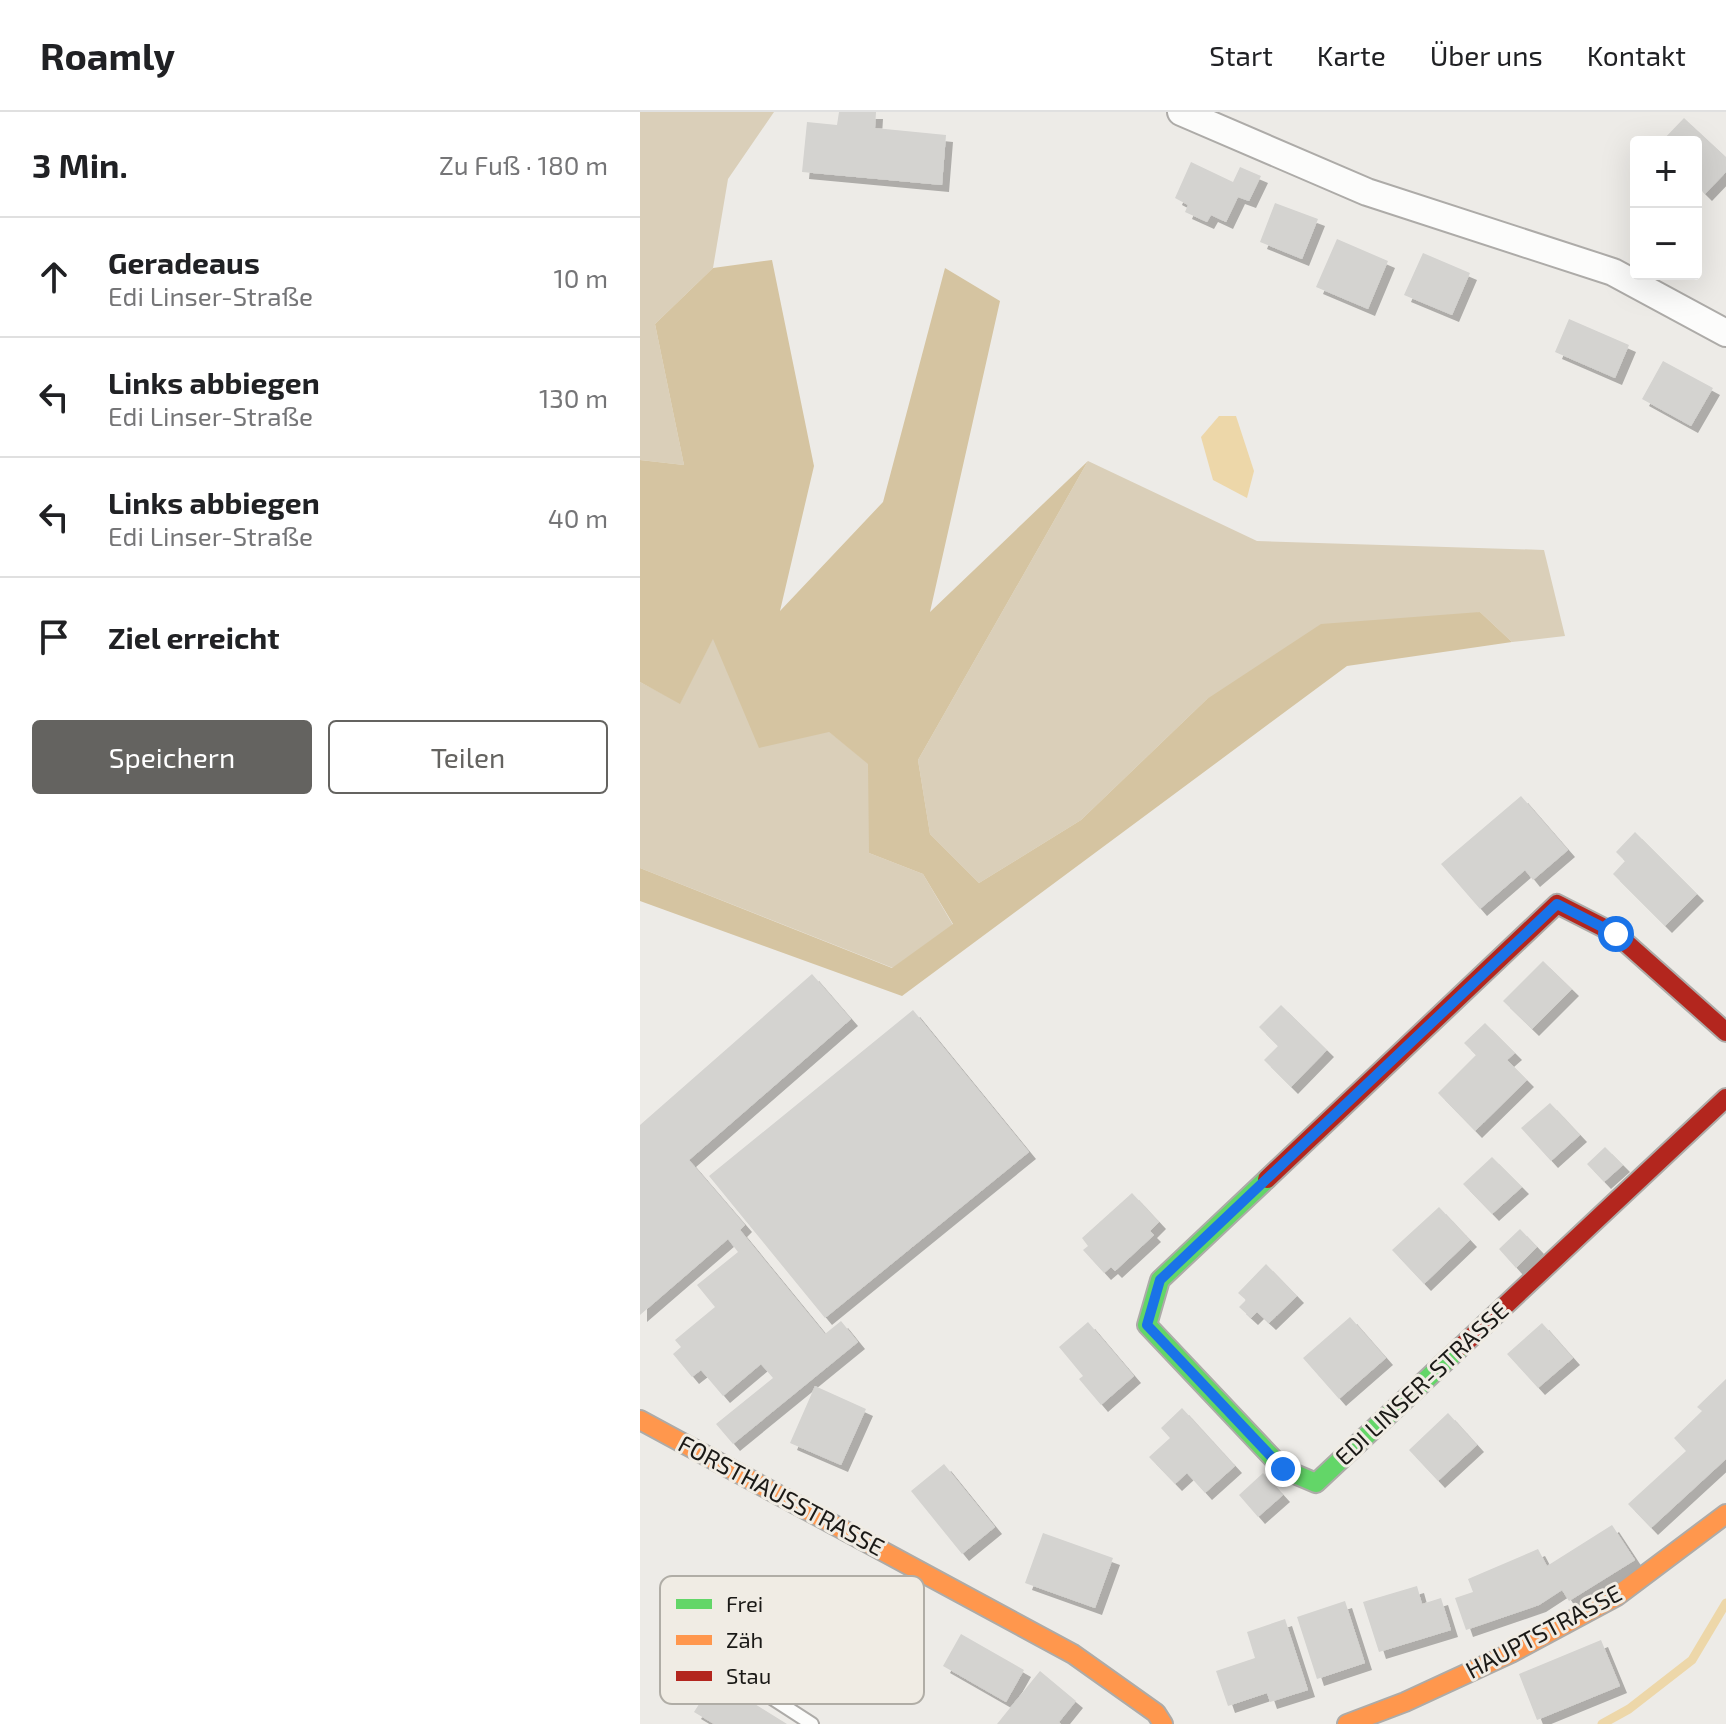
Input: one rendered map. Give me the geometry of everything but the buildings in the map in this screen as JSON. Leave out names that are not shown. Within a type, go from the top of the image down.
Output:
[{"type":"street","points":[[1181,112],[1367,192],[1613,272],[1726,333]]},
{"type":"street","name":"EDI LINSER-STRASSE","points":[[1726,1032],[1616,934],[1557,904],[1160,1280],[1147,1325],[1283,1469],[1316,1483],[1726,1098]]},
{"type":"street","name":"FORSTHAUSSTRASSE","points":[[640,1420],[1073,1654],[1156,1713],[1163,1724]]},
{"type":"street","name":"HAUPTSTRASSE","points":[[1347,1724],[1405,1702],[1511,1653],[1617,1596],[1726,1514]]},
{"type":"lane","points":[[781,1704],[812,1724]]},
{"type":"shaded area","points":[[640,112],[774,112],[728,179],[713,268],[655,324],[684,465],[640,460]]},
{"type":"shaded area","points":[[772,260],[814,466],[780,611],[883,502],[945,268],[1000,301],[930,612],[1088,461],[918,760],[930,834],[979,883],[1081,820],[1207,699],[1321,624],[1480,612],[1512,642],[1347,666],[902,996],[640,901],[640,868],[892,968],[953,924],[923,874],[869,853],[868,764],[829,732],[759,748],[713,639],[680,704],[640,682],[640,460],[684,465],[655,324],[713,268]]},
{"type":"shaded area","points":[[1219,416],[1236,416],[1254,471],[1247,498],[1213,480],[1201,437]]},
{"type":"shaded area","points":[[1088,461],[1257,541],[1544,550],[1565,636],[1512,642],[1480,612],[1207,699],[1081,820],[979,883],[930,834],[918,760]]},
{"type":"shaded area","points":[[713,638],[869,764],[869,853],[923,874],[953,925],[893,968],[640,868],[640,682],[680,703]]},
{"type":"waterway","points":[[1602,1724],[1629,1709],[1692,1660],[1726,1603]]},
{"type":"traffic: fast","points":[[1267,1179],[1160,1280],[1147,1325],[1283,1469],[1316,1483],[1462,1346]]},
{"type":"traffic: slow","points":[[640,1420],[1073,1654],[1156,1713],[1163,1724]]},
{"type":"traffic: slow","points":[[1347,1724],[1405,1702],[1511,1653],[1617,1596],[1726,1514]]},
{"type":"traffic: jam","points":[[1267,1179],[1557,904],[1616,934],[1726,1032]]},
{"type":"traffic: jam","points":[[1462,1346],[1726,1098]]},
{"type":"route","points":[[1283,1469],[1147,1325],[1160,1280],[1557,904],[1616,934]]}]
